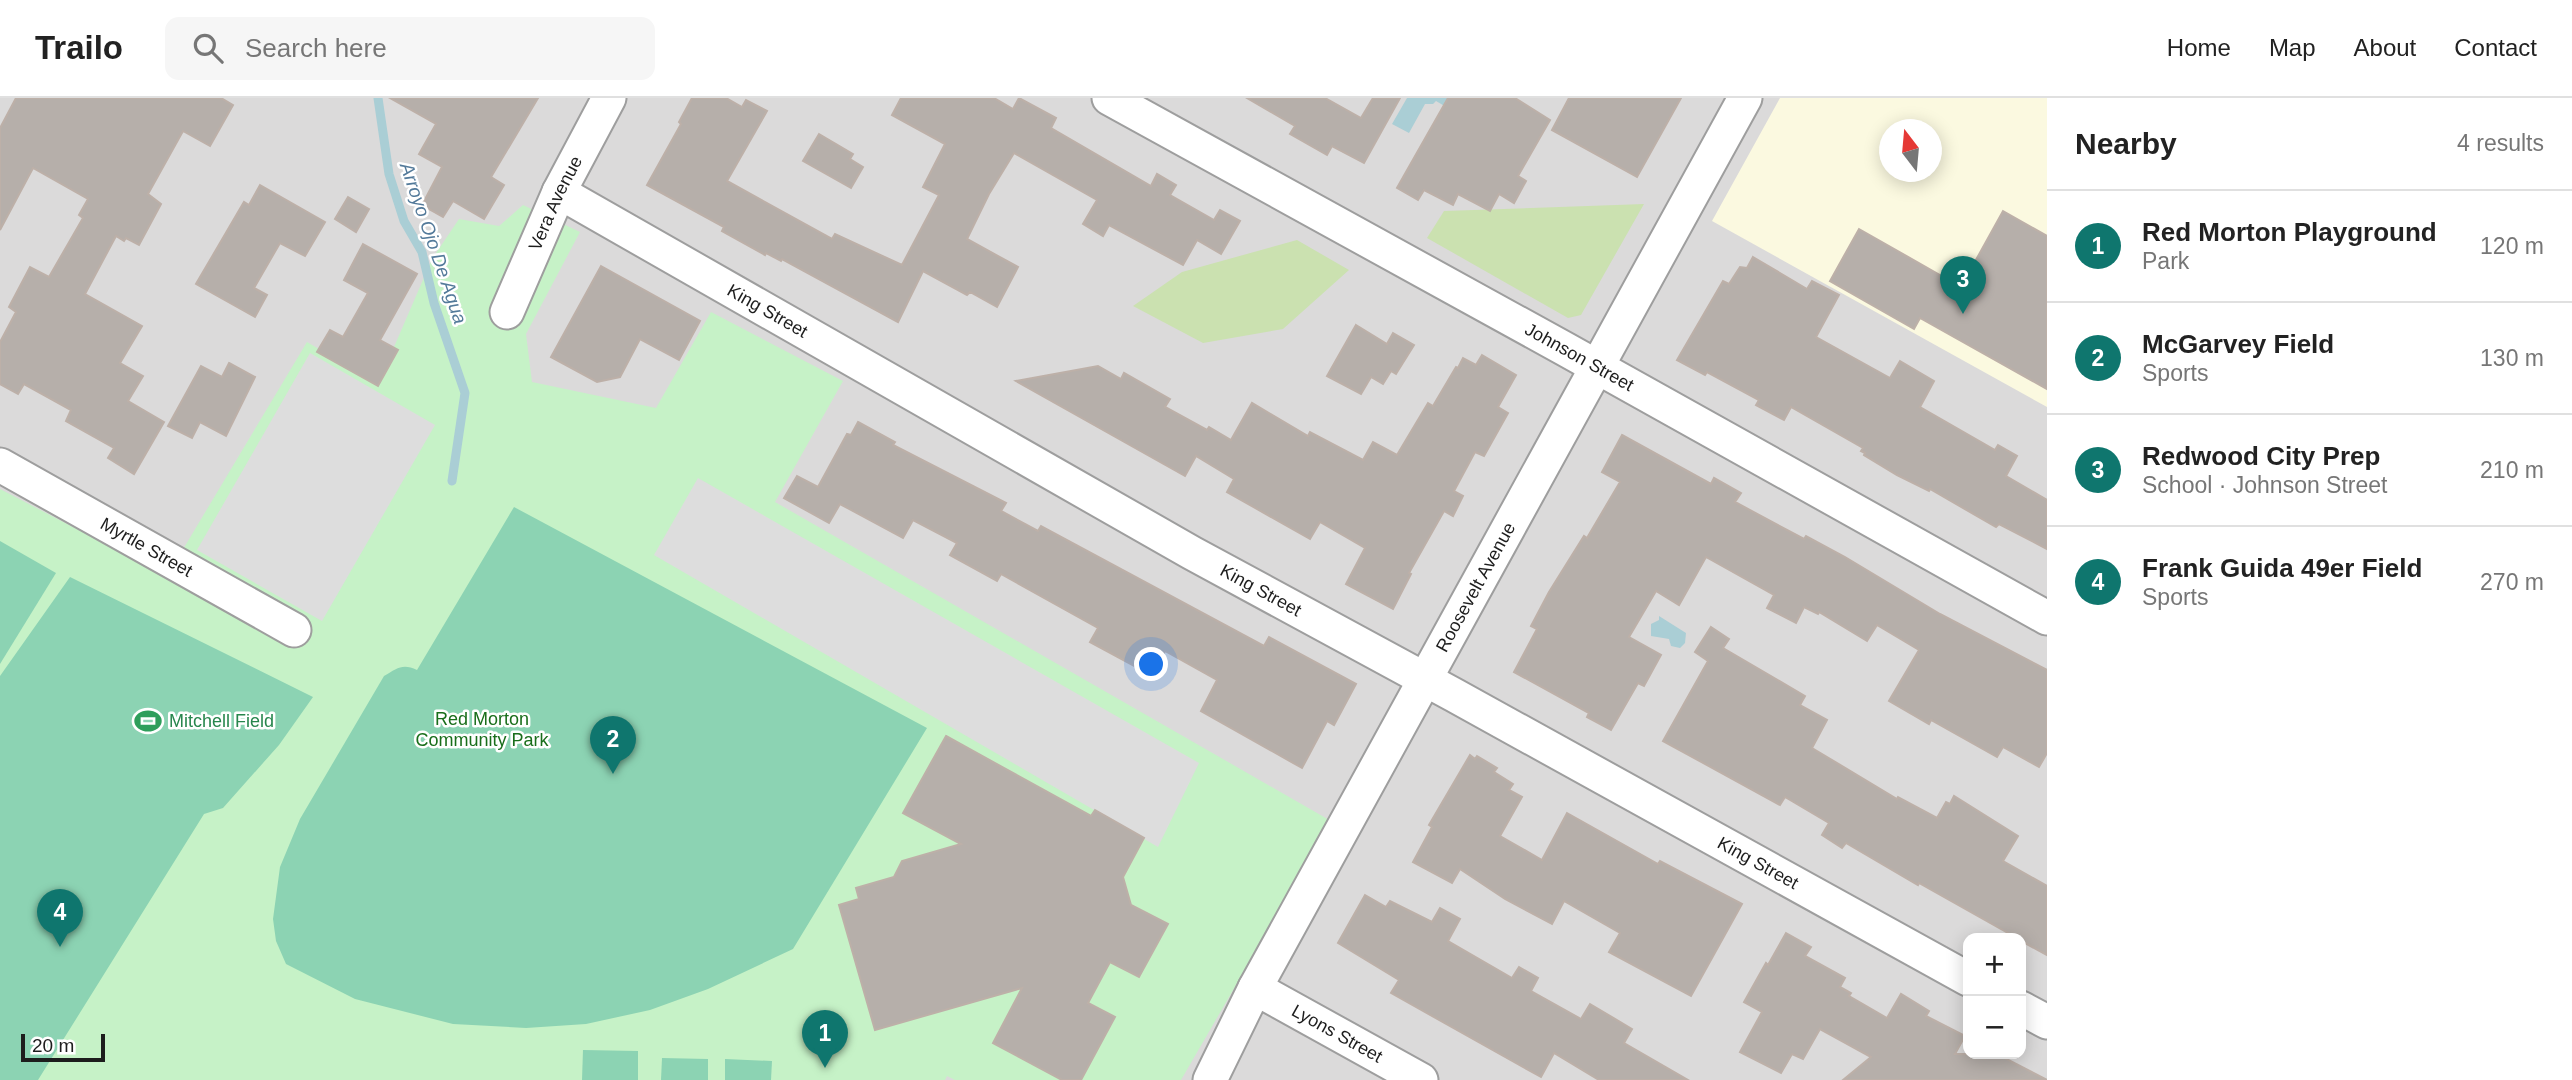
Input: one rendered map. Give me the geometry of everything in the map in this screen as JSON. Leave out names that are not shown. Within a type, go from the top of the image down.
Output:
[{"type":"street","name":"Vera Avenue","points":[[507,312],[559,192],[609,98]]},
{"type":"street","name":"Johnson Street","points":[[1110,98],[2047,618]]},
{"type":"street","name":"Roosevelt Avenue","points":[[1210,1080],[1255,988],[1745,98]]},
{"type":"street","name":"King Street","points":[[559,192],[1192,553],[1963,976]]},
{"type":"street","name":"Myrtle Street","points":[[0,466],[294,630]]},
{"type":"street","name":"Lyons Street","points":[[1255,988],[1420,1080]]},
{"type":"street","points":[[2026,1011],[2047,1022]]},
{"type":"shaded area","points":[[0,98],[2047,98],[2047,1080],[0,1080]]},
{"type":"shaded area","points":[[1780,98],[2047,98],[2047,407],[1712,221]]},
{"type":"shaded area","points":[[310,353],[435,425],[322,621],[197,550]]},
{"type":"shaded area","points":[[698,478],[1199,763],[1158,847],[654,555]]},
{"type":"green space","points":[[1644,204],[1581,315],[1568,318],[1427,238],[1444,211]]},
{"type":"green space","name":"Red Morton Community Park","points":[[523,205],[580,232],[526,334],[532,382],[656,408],[711,312],[843,381],[775,502],[1331,821],[1181,1080],[955,1080],[947,1076],[945,1080],[0,1080],[0,489],[167,576],[307,342],[378,384],[432,259],[459,219],[499,226]]},
{"type":"green space","points":[[1297,240],[1349,270],[1283,329],[1203,343],[1133,306],[1182,272]]},
{"type":"green space","points":[[514,507],[927,728],[793,949],[708,989],[650,1010],[586,1024],[526,1028],[453,1024],[355,999],[286,964],[276,941],[273,919],[280,867],[300,819],[384,676],[400,667],[417,670]]},
{"type":"green space","points":[[0,541],[56,573],[0,664]]},
{"type":"green space","name":"Mitchell Field","points":[[70,577],[313,697],[279,745],[223,808],[204,814],[38,1080],[0,1080],[0,676]]},
{"type":"green space","points":[[583,1050],[638,1051],[638,1080],[582,1080]]},
{"type":"green space","points":[[662,1058],[708,1059],[708,1080],[661,1080]]},
{"type":"green space","points":[[725,1059],[772,1061],[771,1080],[725,1080]]},
{"type":"water","points":[[1407,98],[1456,98],[1453,111],[1436,101],[1433,104],[1425,104],[1409,133],[1392,124]]},
{"type":"water","points":[[1659,616],[1686,633],[1685,643],[1680,648],[1671,646],[1669,639],[1651,636],[1651,624],[1659,620]]},
{"type":"building","points":[[16,98],[221,98],[233,105],[210,146],[183,131],[148,194],[161,204],[139,245],[116,236],[85,294],[142,326],[120,363],[143,376],[128,401],[164,422],[134,474],[108,458],[114,448],[66,421],[71,410],[24,384],[18,394],[0,384],[0,342],[16,312],[9,307],[30,267],[49,277],[83,218],[79,215],[88,199],[33,168],[0,230],[0,128]]},
{"type":"building","points":[[390,98],[538,98],[491,177],[504,185],[484,219],[453,201],[443,217],[422,205],[442,167],[419,154],[436,124]]},
{"type":"building","points":[[692,98],[726,98],[742,107],[746,100],[767,111],[727,181],[832,239],[835,234],[902,265],[939,195],[923,187],[945,144],[892,115],[901,98],[994,98],[1013,109],[1019,98],[1056,118],[1051,128],[1151,186],[1157,174],[1176,185],[1170,195],[1214,220],[1220,210],[1240,221],[1221,254],[1197,240],[1183,265],[1109,225],[1103,236],[1083,224],[1097,200],[1014,153],[989,194],[967,239],[1018,267],[997,307],[970,292],[967,295],[923,271],[898,322],[782,259],[781,261],[766,253],[765,255],[722,231],[724,227],[647,185],[681,124],[679,122]]},
{"type":"building","points":[[1247,98],[1325,98],[1361,118],[1373,98],[1400,98],[1364,163],[1332,146],[1327,155],[1290,134],[1295,126]]},
{"type":"building","points":[[1448,98],[1515,98],[1550,120],[1518,176],[1526,181],[1514,203],[1499,194],[1490,211],[1458,194],[1453,205],[1424,190],[1418,200],[1397,188]]},
{"type":"building","points":[[1569,98],[1681,98],[1637,177],[1552,130]]},
{"type":"building","points":[[819,134],[853,154],[850,159],[863,167],[851,188],[803,161]]},
{"type":"building","points":[[260,185],[325,222],[305,256],[280,243],[254,288],[267,295],[255,317],[196,284],[244,202],[249,205]]},
{"type":"building","points":[[348,197],[369,209],[356,232],[335,219]]},
{"type":"building","points":[[2003,211],[2047,236],[2047,389],[1920,318],[1914,329],[1830,281],[1859,229],[1961,287]]},
{"type":"building","points":[[363,244],[417,274],[380,340],[398,350],[378,386],[317,352],[330,330],[343,337],[368,293],[344,280]]},
{"type":"building","points":[[1753,257],[1807,289],[1812,281],[1839,295],[1816,337],[1890,378],[1900,361],[1934,381],[1920,407],[1995,450],[1998,445],[2017,456],[2006,476],[2047,500],[2047,549],[1999,524],[1996,527],[1930,489],[1929,491],[1897,475],[1864,455],[1861,451],[1863,448],[1791,407],[1784,420],[1756,405],[1759,400],[1707,372],[1705,375],[1677,360],[1723,281],[1729,284],[1740,267],[1747,268]]},
{"type":"building","points":[[601,266],[700,321],[679,360],[640,339],[620,377],[597,382],[551,357]]},
{"type":"building","points":[[1356,325],[1387,344],[1393,333],[1414,345],[1396,374],[1391,371],[1383,384],[1371,377],[1361,394],[1327,376]]},
{"type":"building","points":[[1482,355],[1516,375],[1498,407],[1508,413],[1484,456],[1475,452],[1454,491],[1463,496],[1453,516],[1444,511],[1409,573],[1411,574],[1393,609],[1346,584],[1365,548],[1320,522],[1310,539],[1227,492],[1234,479],[1196,456],[1185,476],[1016,381],[1098,366],[1121,379],[1124,373],[1170,399],[1165,407],[1231,440],[1252,403],[1308,436],[1310,432],[1363,460],[1373,442],[1397,455],[1428,403],[1433,406],[1463,358],[1476,365]]},
{"type":"building","points":[[229,363],[255,377],[226,436],[200,422],[192,438],[168,426],[201,366],[222,377]]},
{"type":"building","points":[[858,422],[895,442],[893,445],[1006,503],[1001,511],[1038,531],[1041,526],[1264,646],[1269,637],[1356,684],[1334,725],[1327,721],[1302,768],[1201,711],[1217,680],[1165,651],[1161,658],[1146,650],[1136,667],[1090,642],[1098,628],[1001,574],[997,581],[950,555],[957,543],[913,520],[903,538],[840,504],[829,523],[784,498],[797,476],[818,487],[847,434],[851,435]]},
{"type":"building","points":[[1622,435],[1711,484],[1714,478],[1741,493],[1735,502],[1804,539],[1806,536],[1845,557],[1940,614],[2047,670],[2047,753],[2039,767],[2003,747],[1997,757],[1931,720],[1929,724],[1889,701],[1919,650],[1877,625],[1867,641],[1819,612],[1818,614],[1804,607],[1796,623],[1767,608],[1774,595],[1706,557],[1679,605],[1656,591],[1629,637],[1661,655],[1644,686],[1638,683],[1611,730],[1587,717],[1589,713],[1514,672],[1537,629],[1531,626],[1549,592],[1584,536],[1587,538],[1620,482],[1602,472]]},
{"type":"building","points":[[1711,627],[1729,639],[1723,648],[1805,696],[1800,705],[1827,720],[1812,748],[1897,799],[1898,797],[1937,818],[1946,802],[1950,804],[1954,796],[2018,836],[2003,861],[2047,886],[2047,955],[2026,944],[2026,933],[2008,933],[1846,843],[1842,848],[1822,835],[1829,823],[1785,797],[1780,805],[1663,741],[1708,661],[1695,652]]},
{"type":"building","points":[[946,736],[1091,816],[1095,810],[1144,838],[1123,877],[1131,905],[1168,924],[1139,977],[1110,962],[1088,1003],[1115,1017],[1081,1080],[1062,1080],[993,1043],[1022,988],[875,1030],[839,905],[859,899],[856,888],[894,877],[902,861],[961,844],[903,813]]},
{"type":"building","points":[[1470,755],[1475,759],[1477,756],[1497,768],[1494,772],[1513,784],[1509,790],[1522,797],[1500,836],[1542,860],[1567,813],[1658,864],[1660,861],[1742,904],[1691,996],[1609,952],[1620,933],[1564,901],[1552,924],[1505,899],[1460,869],[1452,883],[1413,862],[1432,827],[1429,825]]},
{"type":"building","points":[[1365,895],[1386,907],[1390,901],[1432,922],[1440,908],[1460,919],[1448,941],[1512,978],[1519,967],[1538,978],[1531,991],[1581,1019],[1590,1004],[1632,1029],[1624,1043],[1688,1080],[1599,1080],[1554,1053],[1541,1077],[1391,993],[1399,980],[1338,943]]},
{"type":"building","points":[[1786,933],[1811,947],[1805,956],[1845,978],[1840,987],[1851,993],[1849,996],[1887,1018],[1901,994],[1929,1011],[1926,1016],[1963,1035],[1955,1054],[1963,1054],[1963,1059],[2007,1059],[2047,1080],[1843,1080],[1871,1057],[1820,1029],[1803,1059],[1792,1054],[1781,1073],[1740,1052],[1762,1012],[1744,1002],[1766,963],[1768,965]]},
{"type":"waterway","name":"Arroyo Ojo De Agua","points":[[378,98],[389,174],[404,221],[422,252],[434,303],[465,393],[452,481]]},
{"type":"place","name":"Redwood City Prep","points":[[1963,314]]},
{"type":"place","name":"Mitchell Field","points":[[148,721]]},
{"type":"place","name":"McGarvey Field","points":[[613,774]]},
{"type":"place","name":"Frank Guida 49er Field","points":[[60,947]]},
{"type":"place","name":"Red Morton Playground","points":[[825,1068]]}]
